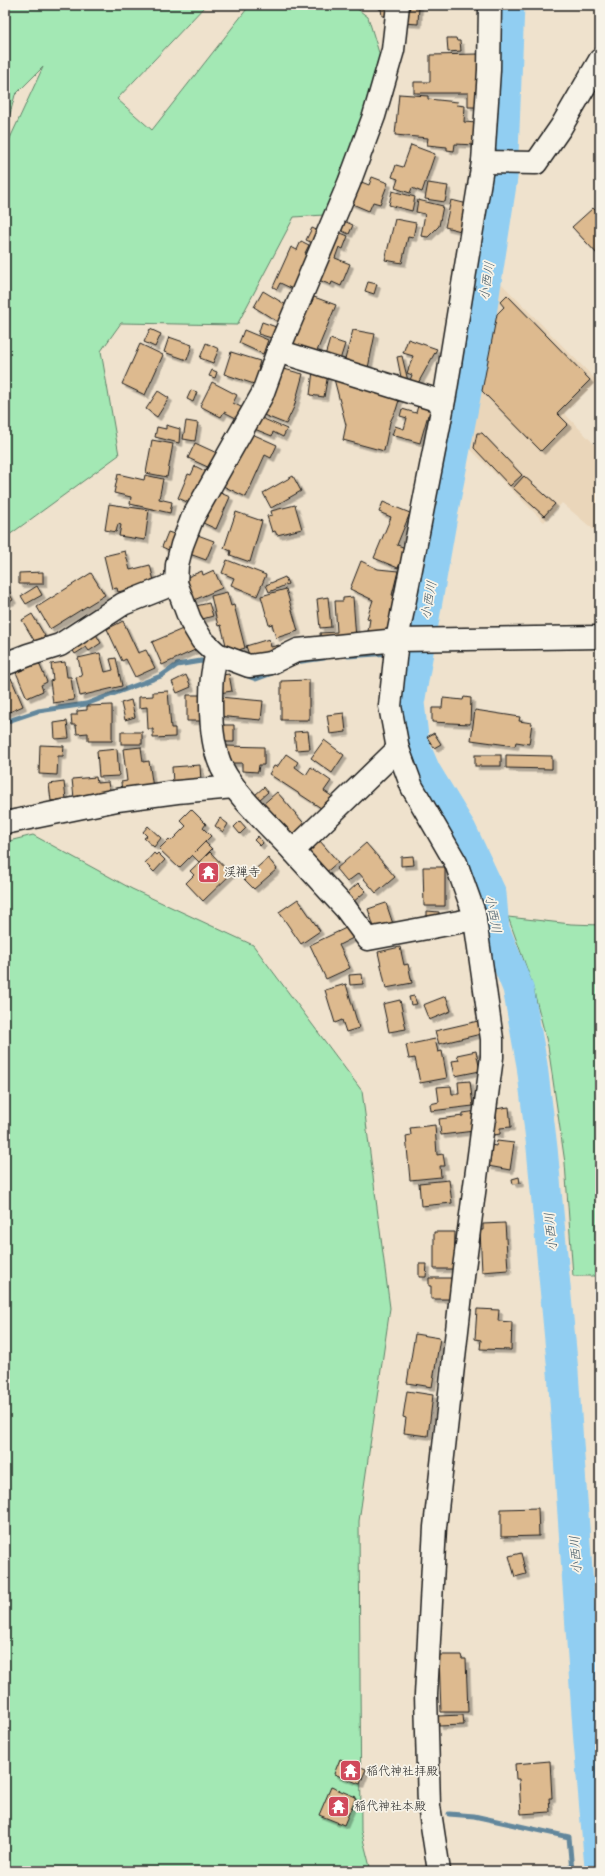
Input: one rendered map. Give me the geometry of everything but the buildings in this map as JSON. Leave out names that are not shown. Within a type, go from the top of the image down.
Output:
[{"type":"street","points":[[398,5],[392,50],[374,116],[349,183],[278,351],[262,395],[192,519],[182,545],[177,565],[176,583],[190,620],[202,640],[217,654],[249,666],[272,663],[298,650],[397,640],[600,637]]},
{"type":"street","points":[[439,1871],[429,1806],[426,1695],[435,1527],[464,1268],[492,1057],[487,998],[474,913],[456,863],[412,787],[398,749],[390,706],[397,640],[443,402],[483,162],[489,70],[490,5]]},
{"type":"street","points":[[483,162],[536,163],[562,127],[600,60]]},
{"type":"street","points":[[278,351],[443,402]]},
{"type":"street","points":[[5,664],[60,645],[122,604],[176,583]]},
{"type":"street","points":[[217,654],[211,672],[214,743],[222,767],[234,787],[346,909],[368,939],[475,919]]},
{"type":"street","points":[[294,852],[398,749]]},
{"type":"street","points":[[5,823],[117,800],[176,792],[234,787]]},
{"type":"shaded area","points":[[496,278],[597,381],[564,413],[600,450],[600,535],[562,503],[544,522],[464,443]]},
{"type":"green space","points":[[5,5],[206,5],[117,99],[152,130],[250,5],[352,5],[368,17],[380,56],[364,114],[324,215],[294,217],[237,325],[121,323],[101,351],[119,455],[5,538],[5,149],[43,67],[15,95],[5,133]]},
{"type":"green space","points":[[33,835],[132,889],[253,945],[362,1091],[390,1308],[359,1521],[361,1831],[371,1871],[5,1871],[5,842]]},
{"type":"green space","points":[[508,917],[571,924],[600,925],[600,1276],[573,1276],[565,1163],[548,1046],[531,980]]},
{"type":"waterway","name":"小西川","points":[[509,5],[502,178],[481,314],[443,510],[409,703],[414,745],[425,771],[461,830],[491,894],[494,929],[518,988],[532,1065],[542,1148],[563,1372],[589,1742],[600,1867]]},
{"type":"waterway","points":[[400,652],[418,651]]},
{"type":"waterway","points":[[348,656],[390,653]]},
{"type":"waterway","points":[[295,662],[324,658]]},
{"type":"waterway","points":[[5,722],[38,711],[86,704],[161,676],[177,665],[201,661],[209,663]]},
{"type":"waterway","points":[[245,675],[256,679],[275,672]]},
{"type":"waterway","points":[[449,1814],[474,1816],[569,1837],[572,1871]]},
{"type":"place","name":"渓禅寺","points":[[209,872]]},
{"type":"place","name":"稲代神社拝殿","points":[[350,1771]]},
{"type":"place","name":"稲代神社本殿","points":[[338,1806]]}]
